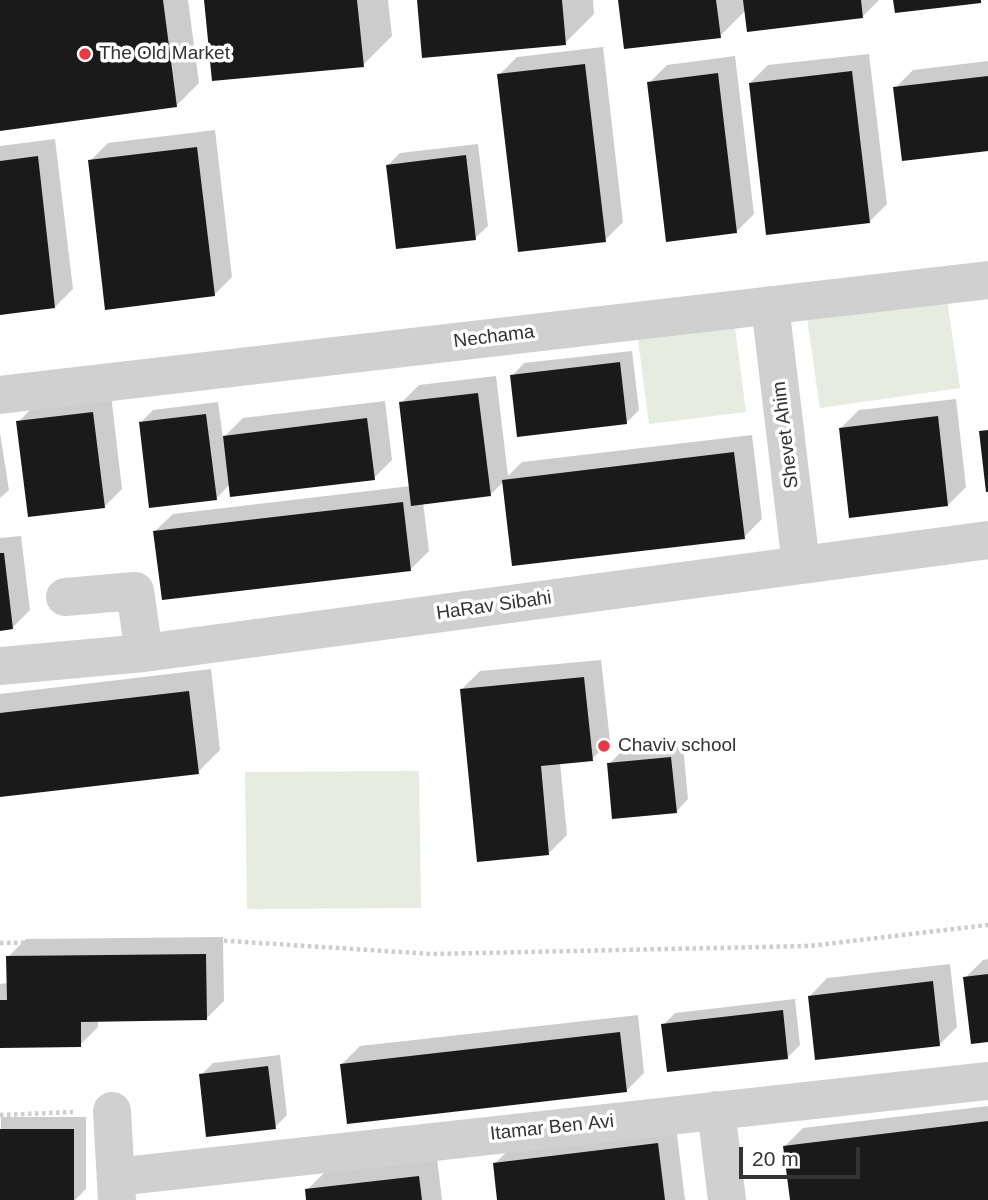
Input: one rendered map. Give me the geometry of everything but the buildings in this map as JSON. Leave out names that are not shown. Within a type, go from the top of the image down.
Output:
[{"type":"street","name":"Nechama","points":[[0,395],[988,280]]},
{"type":"street","name":"Shevet Ahim","points":[[770,305],[802,565]]},
{"type":"street","name":"HaRav Sibahi","points":[[0,666],[144,653],[988,540]]},
{"type":"street","points":[[65,597],[135,592],[144,653]]},
{"type":"street","name":"Itamar Ben Avi","points":[[116,1188],[716,1110],[988,1082]]},
{"type":"street","points":[[716,1110],[727,1200]]},
{"type":"street","points":[[112,1111],[116,1188]]},
{"type":"path","points":[[0,943],[213,940],[432,954],[809,946],[988,925]]},
{"type":"path","points":[[0,1115],[112,1111]]},
{"type":"shaded area","points":[[947,299],[960,388],[820,408],[807,318]]},
{"type":"shaded area","points":[[734,320],[746,412],[649,424],[637,332]]},
{"type":"shaded area","points":[[419,771],[421,908],[247,909],[245,772]]},
{"type":"place","name":"The Old Market","points":[[85,54]]},
{"type":"place","name":"Chaviv school","points":[[604,746]]}]
